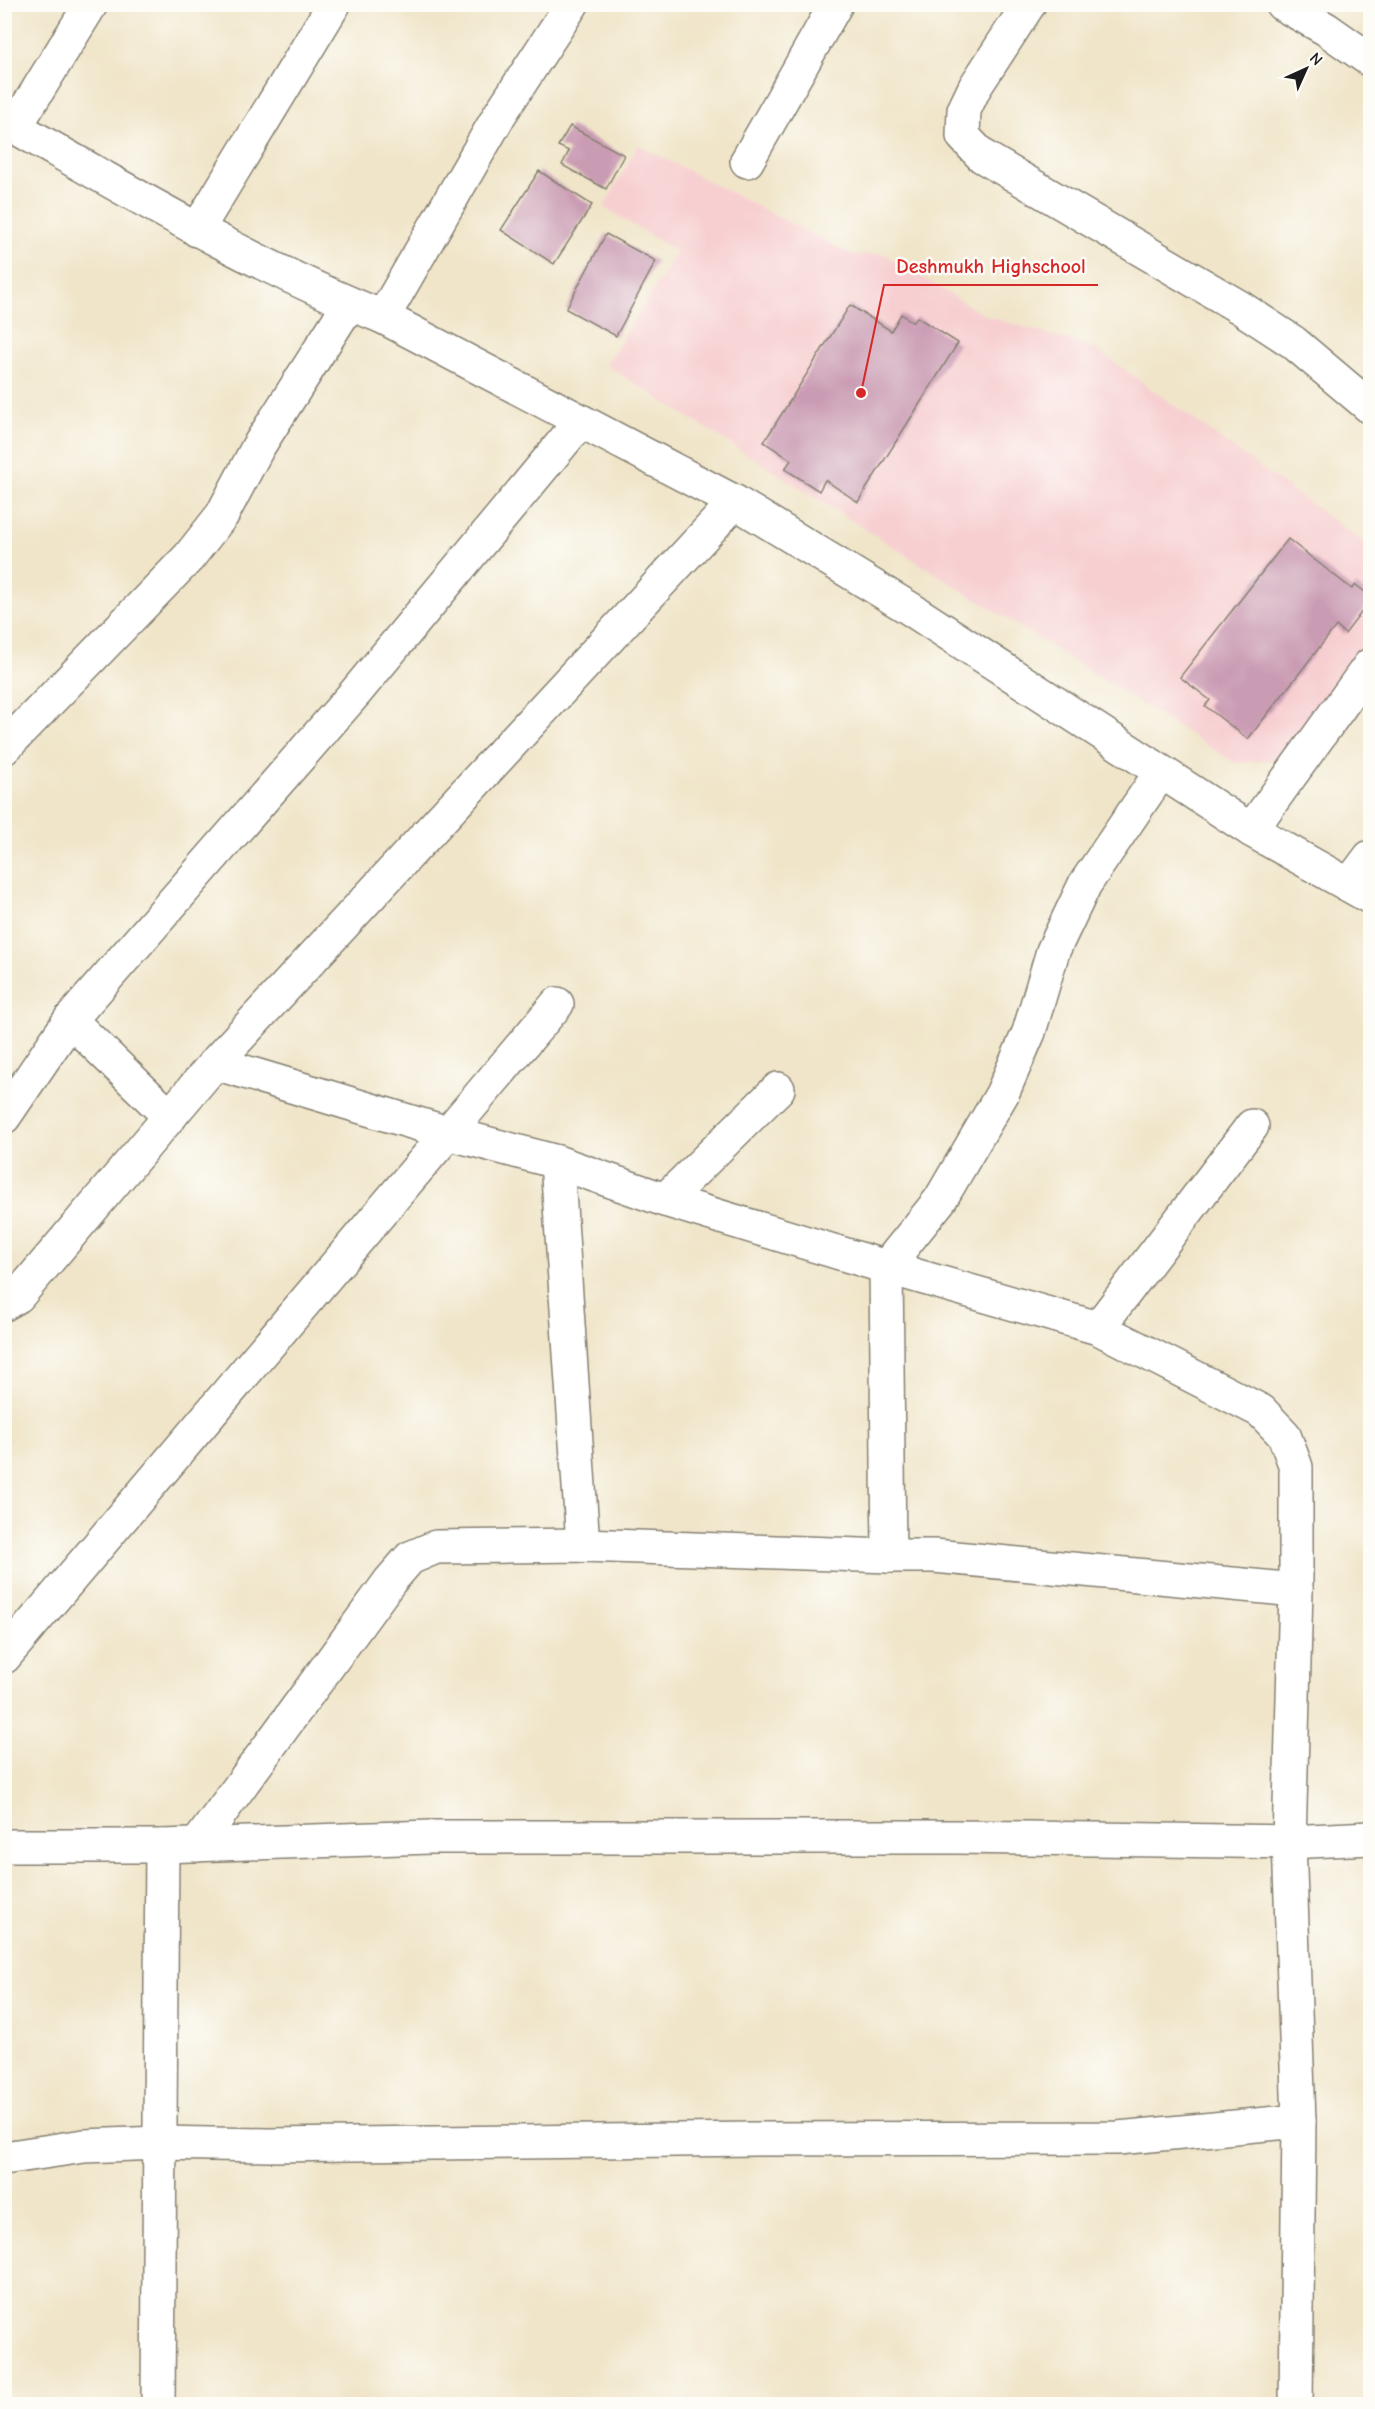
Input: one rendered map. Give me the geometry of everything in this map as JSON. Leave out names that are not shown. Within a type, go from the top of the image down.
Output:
[{"type":"street","points":[[91,4],[10,122],[197,230],[349,304],[383,317],[735,502],[919,615],[1251,830],[1360,891],[1371,857]]},
{"type":"street","points":[[197,230],[333,4]]},
{"type":"street","points":[[383,317],[500,114],[572,4]]},
{"type":"street","points":[[747,161],[836,4]]},
{"type":"street","points":[[1029,4],[975,87],[964,110],[963,136],[982,156],[1241,308],[1293,342],[1371,407]]},
{"type":"street","points":[[1282,4],[1326,29],[1371,60]]},
{"type":"street","points":[[4,748],[189,557],[222,515],[258,447],[349,304]]},
{"type":"street","points":[[8,1103],[70,1020],[356,692],[580,422]]},
{"type":"street","points":[[4,1304],[18,1296],[214,1063],[735,502]]},
{"type":"street","points":[[1251,830],[1371,665]]},
{"type":"street","points":[[889,1556],[886,1267],[940,1200],[1002,1094],[1029,1032],[1053,951],[1085,884],[1161,772]]},
{"type":"street","points":[[4,1658],[557,1004]]},
{"type":"street","points":[[70,1020],[170,1117]]},
{"type":"street","points":[[214,1063],[448,1133],[558,1162],[666,1200],[1098,1328],[1261,1411],[1284,1435],[1296,1467],[1296,1590],[1288,1842],[1299,2121],[1296,2404]]},
{"type":"street","points":[[666,1200],[778,1089]]},
{"type":"street","points":[[1098,1328],[1252,1126]]},
{"type":"street","points":[[558,1162],[584,1545]]},
{"type":"street","points":[[197,1845],[390,1581],[410,1558],[436,1547],[584,1545],[934,1556],[1296,1590]]},
{"type":"street","points":[[4,1846],[162,1846],[430,1837],[956,1837],[1288,1842],[1371,1838]]},
{"type":"street","points":[[158,2404],[162,1846]]},
{"type":"street","points":[[4,2158],[84,2146],[159,2143],[269,2145],[755,2139],[1118,2138],[1299,2121]]},
{"type":"shaded area","points":[[638,145],[852,255],[884,254],[984,315],[1096,349],[1370,547],[1370,635],[1281,759],[1235,763],[606,365],[677,252],[604,207]]},
{"type":"building","points":[[570,126],[624,155],[606,189],[562,165],[569,151],[558,146]]},
{"type":"building","points":[[539,171],[592,205],[554,264],[501,230]]},
{"type":"building","points":[[606,234],[656,261],[616,336],[566,309]]},
{"type":"building","points":[[850,305],[891,331],[901,314],[913,322],[917,317],[958,343],[858,502],[825,480],[819,491],[785,469],[791,460],[764,442]]},
{"type":"building","points":[[1288,539],[1352,589],[1356,585],[1370,596],[1370,601],[1345,634],[1336,626],[1248,739],[1205,706],[1210,700],[1180,677]]},
{"type":"place","name":"Deshmukh Highschool","points":[[861,393]]}]
